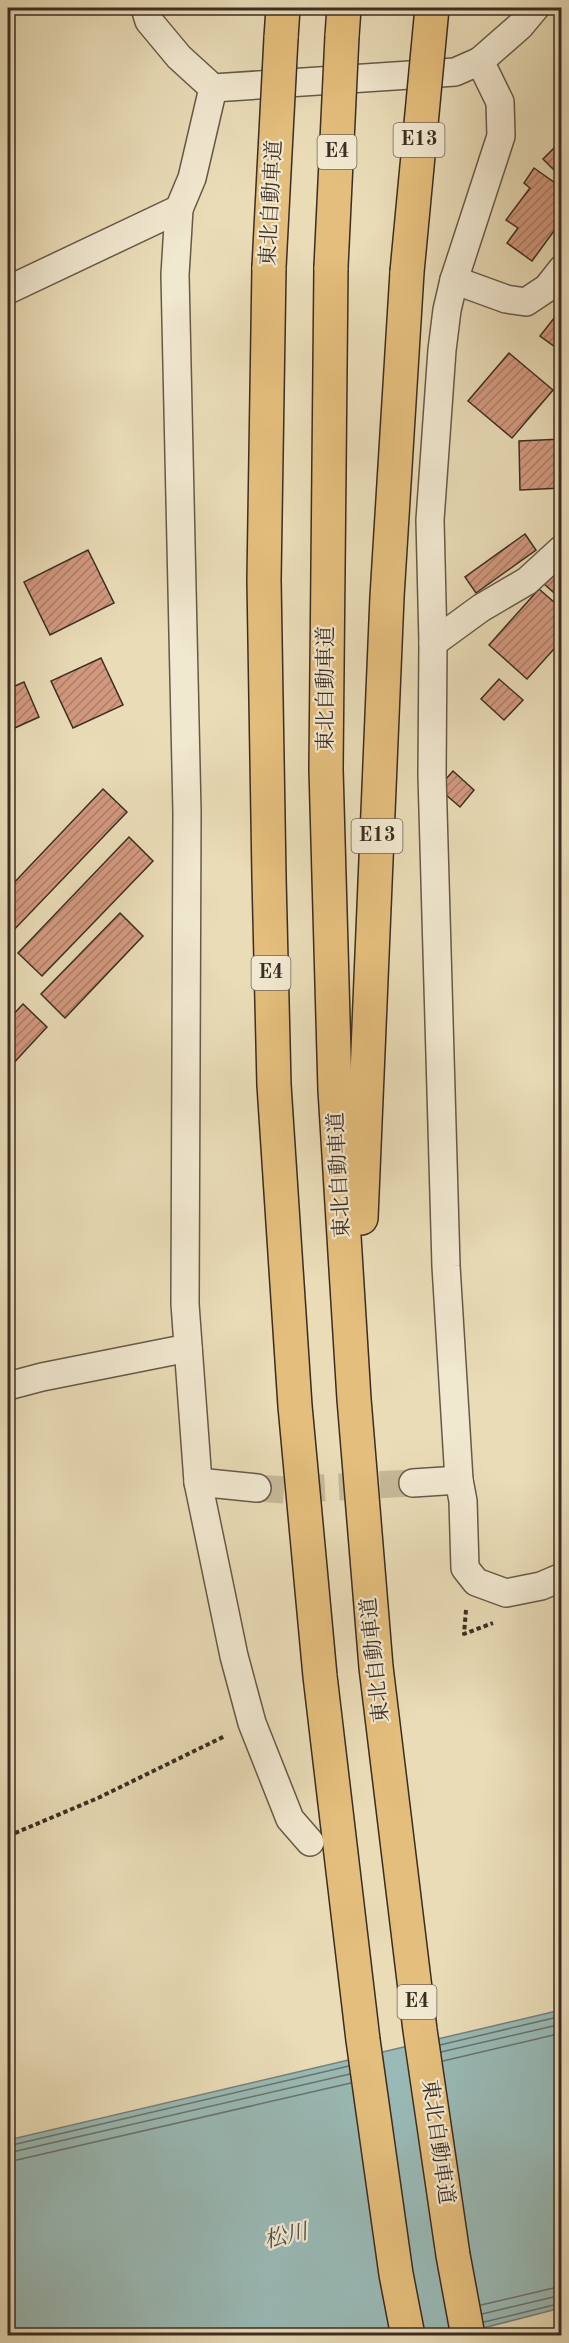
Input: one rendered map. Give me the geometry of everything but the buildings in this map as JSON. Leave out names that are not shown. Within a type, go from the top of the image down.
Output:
[{"type":"highway","name":"E13","points":[[354,1400],[387,597],[406,272],[432,8]]},
{"type":"highway","name":"東北自動車道","points":[[343,22],[332,267],[326,769],[335,1090],[354,1400],[376,1667],[420,2030],[453,2255],[468,2336]]},
{"type":"highway","name":"東北自動車道","points":[[282,23],[269,267],[264,580],[274,1085],[295,1406],[320,1676],[363,2040],[396,2274],[408,2336]]},
{"type":"street","points":[[145,8],[149,21],[179,57],[213,88],[455,72],[480,61],[520,26],[535,8]]},
{"type":"street","points":[[480,61],[500,102],[501,136],[454,280],[447,310],[430,520],[433,643],[432,775],[446,1266],[459,1480],[463,1501],[465,1568],[476,1582],[507,1593],[541,1586],[561,1577]]},
{"type":"street","points":[[213,88],[192,178],[179,209],[175,275],[187,812],[185,1304],[198,1482],[234,1656],[252,1723],[290,1819],[310,1842]]},
{"type":"street","points":[[8,290],[179,209]]},
{"type":"street","points":[[454,280],[506,299],[526,303],[547,288],[561,269]]},
{"type":"street","points":[[433,643],[480,608],[527,581],[561,549]]},
{"type":"street","points":[[8,1386],[188,1348]]},
{"type":"street","points":[[413,1483],[459,1480]]},
{"type":"street","points":[[198,1482],[257,1488]]},
{"type":"path","points":[[8,1836],[98,1798],[252,1723]]},
{"type":"water","name":"松川","points":[[561,2010],[561,2308],[452,2336],[8,2335],[8,2140]]},
{"type":"tunnel","points":[[257,1488],[284,1490],[413,1483]]}]
